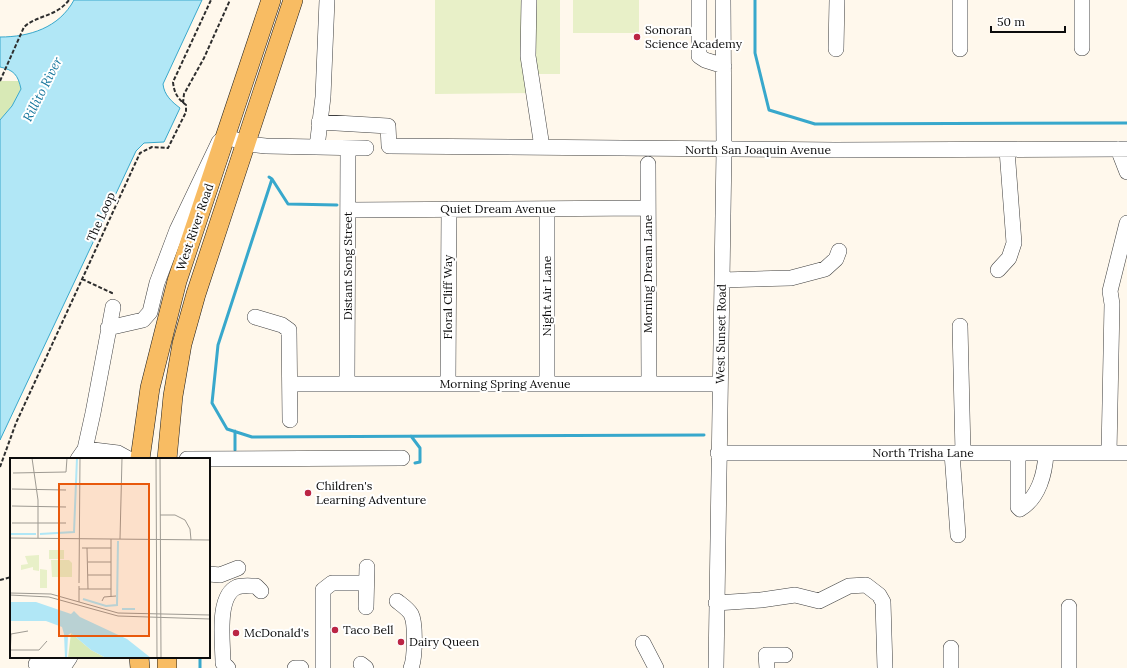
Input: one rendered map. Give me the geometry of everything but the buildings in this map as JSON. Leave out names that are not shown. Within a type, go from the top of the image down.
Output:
[{"type":"main road","name":"West River Road","points":[[140,458],[150,388],[177,281],[271,0]]},
{"type":"main road","name":"West River Road","points":[[167,458],[168,432],[182,344],[196,294],[293,0]]},
{"type":"main road","points":[[157,458],[155,446],[165,356],[162,340]]},
{"type":"street","points":[[316,147],[323,97],[327,0]]},
{"type":"street","points":[[529,0],[528,56],[542,147]]},
{"type":"street","points":[[699,0],[699,56],[705,60],[724,66]]},
{"type":"street","name":"West Sunset Road","points":[[716,668],[718,453],[724,150],[724,0]]},
{"type":"street","points":[[836,49],[837,0]]},
{"type":"street","points":[[960,0],[960,49]]},
{"type":"street","points":[[1082,0],[1082,48]]},
{"type":"street","name":"North San Joaquin Avenue","points":[[320,122],[388,126],[389,146],[724,150],[1123,149]]},
{"type":"street","points":[[108,328],[143,320],[150,312],[157,283],[177,230],[219,142],[226,136],[246,144],[366,148]]},
{"type":"street","name":"Distant Song Street","points":[[347,384],[348,148]]},
{"type":"street","points":[[1123,149],[1127,172]]},
{"type":"street","points":[[998,270],[1009,258],[1014,243],[1007,150]]},
{"type":"street","name":"Morning Dream Lane","points":[[648,164],[649,384]]},
{"type":"street","name":"Night Air Lane","points":[[547,208],[547,384]]},
{"type":"street","name":"Quiet Dream Avenue","points":[[348,210],[648,208]]},
{"type":"street","name":"Floral Cliff Way","points":[[448,384],[449,209]]},
{"type":"street","points":[[1108,453],[1112,304],[1110,291],[1127,223]]},
{"type":"street","points":[[722,280],[791,278],[825,268],[836,259],[839,251]]},
{"type":"street","points":[[113,307],[108,328],[87,454],[118,454],[127,458]]},
{"type":"street","points":[[255,317],[282,325],[289,330],[290,420]]},
{"type":"street","points":[[958,535],[957,453],[960,326]]},
{"type":"street","name":"Morning Spring Avenue","points":[[290,384],[720,384]]},
{"type":"street","points":[[168,432],[174,444],[187,458],[402,458]]},
{"type":"street","name":"North Trisha Lane","points":[[718,453],[1127,453]]},
{"type":"street","points":[[1018,453],[1018,507],[1020,509],[1027,505],[1042,481],[1046,453]]},
{"type":"street","points":[[366,606],[367,567]]},
{"type":"street","points":[[210,574],[220,575],[238,568]]},
{"type":"street","points":[[323,668],[323,590],[332,583],[366,583]]},
{"type":"street","points":[[716,603],[761,600],[795,595],[819,601],[849,586],[866,585],[878,595],[883,602],[885,668]]},
{"type":"street","points":[[228,668],[223,663],[224,602],[232,590],[239,586],[256,586],[266,590]]},
{"type":"street","points":[[397,601],[407,609],[414,619],[413,661],[411,668]]},
{"type":"street","points":[[1069,607],[1069,668]]},
{"type":"street","points":[[643,643],[656,668]]},
{"type":"street","points":[[951,648],[951,668]]},
{"type":"street","points":[[767,668],[766,655],[785,655]]},
{"type":"street","points":[[35,663],[66,663],[69,658]]},
{"type":"street","points":[[295,668],[301,668]]},
{"type":"path","points":[[0,81],[21,32],[28,24],[52,14],[65,5],[69,0]]},
{"type":"path","points":[[183,103],[178,99],[173,90],[173,82],[211,0]]},
{"type":"path","points":[[183,103],[184,94],[204,58],[230,0]]},
{"type":"path","name":"The Loop","points":[[0,467],[16,423],[140,153],[152,147],[168,148],[186,112],[186,105],[183,103]]},
{"type":"path","points":[[82,279],[112,293],[111,302],[113,307]]},
{"type":"path","points":[[0,580],[10,577]]},
{"type":"green space","points":[[435,0],[560,0],[560,74],[538,74],[538,93],[435,94]]},
{"type":"green space","points":[[573,0],[639,0],[639,33],[573,33]]},
{"type":"green space","points":[[0,81],[19,81],[21,89],[12,106],[0,120]]},
{"type":"water","name":"Rillito River","points":[[74,0],[202,0],[163,84],[171,101],[180,108],[164,142],[144,143],[136,151],[0,440],[0,120],[12,106],[21,89],[15,74],[0,67],[0,37],[11,37],[32,33],[52,24],[68,10]]},
{"type":"waterway","points":[[755,0],[755,53],[769,110],[815,124],[1127,123]]},
{"type":"waterway","points":[[269,177],[272,179],[218,345],[212,403],[227,429],[252,437],[704,435]]},
{"type":"waterway","points":[[272,179],[288,204],[337,205]]},
{"type":"waterway","points":[[235,431],[235,450]]},
{"type":"waterway","points":[[411,436],[420,448],[420,462],[415,463]]},
{"type":"waterway","points":[[200,658],[200,668]]},
{"type":"place","name":"Sonoran Science Academy","points":[[637,37]]},
{"type":"place","name":"Children's Learning Adventure","points":[[308,493]]},
{"type":"place","name":"Taco Bell","points":[[335,630]]},
{"type":"place","name":"McDonald's","points":[[236,633]]},
{"type":"place","name":"Dairy Queen","points":[[401,642]]}]
